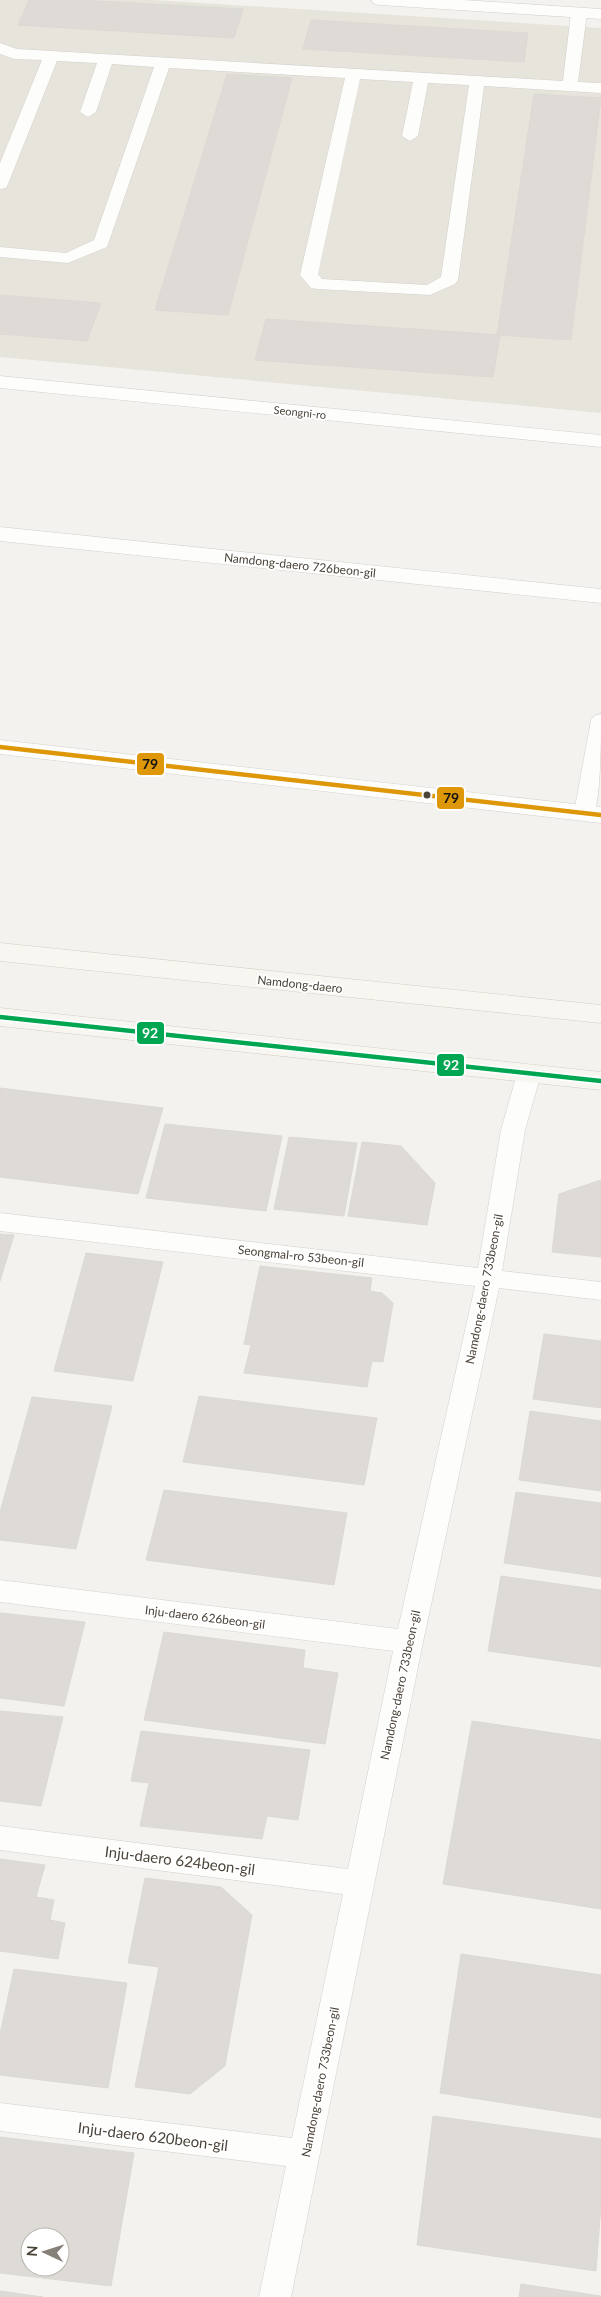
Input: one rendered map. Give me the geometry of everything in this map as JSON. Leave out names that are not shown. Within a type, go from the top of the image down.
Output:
[{"type":"main road","name":"Namdong-daero","points":[[0,952],[601,1014]]},
{"type":"main road","points":[[0,1017],[601,1081]]},
{"type":"street","points":[[380,0],[601,14]]},
{"type":"street","name":"Seongni-ro","points":[[0,382],[601,441]]},
{"type":"street","name":"Namdong-daero 726beon-gil","points":[[0,534],[601,596]]},
{"type":"street","points":[[0,747],[593,814]]},
{"type":"lane","points":[[570,87],[579,13]]},
{"type":"lane","points":[[0,48],[14,54],[601,88]]},
{"type":"lane","points":[[0,184],[51,56]]},
{"type":"lane","points":[[88,112],[106,59]]},
{"type":"lane","points":[[0,252],[68,258],[101,243],[163,63]]},
{"type":"lane","points":[[353,75],[309,275],[317,284],[430,290],[449,280],[477,82]]},
{"type":"lane","points":[[410,136],[421,79]]},
{"type":"lane","points":[[593,814],[601,720]]},
{"type":"lane","name":"Namdong-daero 733beon-gil","points":[[275,2297],[409,1642],[489,1277],[513,1130],[529,1074]]},
{"type":"lane","name":"Seongmal-ro 53beon-gil","points":[[0,1222],[601,1291]]},
{"type":"lane","name":"Inju-daero 626beon-gil","points":[[0,1591],[409,1642]]},
{"type":"lane","name":"Inju-daero 624beon-gil","points":[[0,1838],[360,1883]]},
{"type":"lane","name":"Inju-daero 620beon-gil","points":[[0,2117],[305,2154]]},
{"type":"shaded area","points":[[0,0],[154,0],[601,28],[601,413],[0,357]]},
{"type":"building","points":[[29,0],[80,0],[243,9],[234,38],[18,25]]},
{"type":"building","points":[[311,20],[528,33],[524,62],[303,49]]},
{"type":"building","points":[[227,74],[292,78],[228,315],[155,310]]},
{"type":"building","points":[[534,94],[601,98],[571,340],[497,335]]},
{"type":"building","points":[[0,295],[101,303],[87,341],[0,334]]},
{"type":"building","points":[[266,319],[500,335],[493,377],[255,360]]},
{"type":"building","points":[[0,1088],[163,1108],[138,1194],[0,1177]]},
{"type":"building","points":[[165,1124],[282,1136],[266,1211],[146,1198]]},
{"type":"building","points":[[289,1137],[357,1143],[344,1216],[274,1209]]},
{"type":"building","points":[[362,1142],[401,1146],[435,1183],[427,1225],[348,1216]]},
{"type":"building","points":[[601,1180],[601,1257],[552,1252],[559,1194]]},
{"type":"building","points":[[0,1234],[14,1235],[0,1281]]},
{"type":"building","points":[[86,1253],[163,1262],[133,1381],[54,1371]]},
{"type":"building","points":[[260,1266],[372,1278],[370,1291],[382,1293],[393,1303],[383,1362],[372,1361],[367,1387],[244,1373],[251,1345],[244,1344]]},
{"type":"building","points":[[544,1334],[601,1341],[601,1408],[533,1399]]},
{"type":"building","points":[[199,1396],[377,1418],[364,1485],[183,1462]]},
{"type":"building","points":[[32,1397],[112,1406],[76,1549],[0,1540],[0,1512]]},
{"type":"building","points":[[530,1411],[601,1421],[601,1491],[519,1480]]},
{"type":"building","points":[[164,1490],[347,1513],[334,1585],[146,1560]]},
{"type":"building","points":[[516,1492],[601,1503],[601,1577],[504,1563]]},
{"type":"building","points":[[501,1576],[601,1590],[601,1667],[488,1651]]},
{"type":"building","points":[[0,1613],[85,1622],[64,1706],[0,1698]]},
{"type":"building","points":[[164,1632],[305,1650],[303,1668],[338,1673],[325,1744],[144,1720]]},
{"type":"building","points":[[0,1711],[63,1717],[41,1806],[0,1801]]},
{"type":"building","points":[[472,1721],[601,1740],[601,1909],[443,1884]]},
{"type":"building","points":[[141,1731],[310,1750],[298,1820],[267,1816],[262,1839],[140,1826],[149,1783],[131,1781]]},
{"type":"building","points":[[0,1859],[45,1865],[36,1897],[54,1900],[50,1920],[65,1923],[58,1959],[0,1951]]},
{"type":"building","points":[[145,1878],[221,1887],[252,1915],[225,2066],[190,2094],[135,2087],[159,1967],[128,1963]]},
{"type":"building","points":[[461,1954],[601,1975],[601,2118],[440,2093]]},
{"type":"building","points":[[14,1969],[127,1983],[108,2088],[0,2075],[0,2034]]},
{"type":"building","points":[[433,2116],[601,2139],[601,2205],[596,2271],[417,2245]]},
{"type":"building","points":[[0,2137],[134,2153],[111,2286],[34,2277],[70,2277],[70,2227],[20,2227],[20,2275],[0,2273]]},
{"type":"building","points":[[521,2284],[601,2296],[601,2297],[519,2297]]},
{"type":"building","points":[[0,2291],[43,2297],[0,2297]]},
{"type":"transit line","name":"79","points":[[0,747],[601,815]]},
{"type":"transit line","name":"92","points":[[0,1017],[601,1081]]}]
